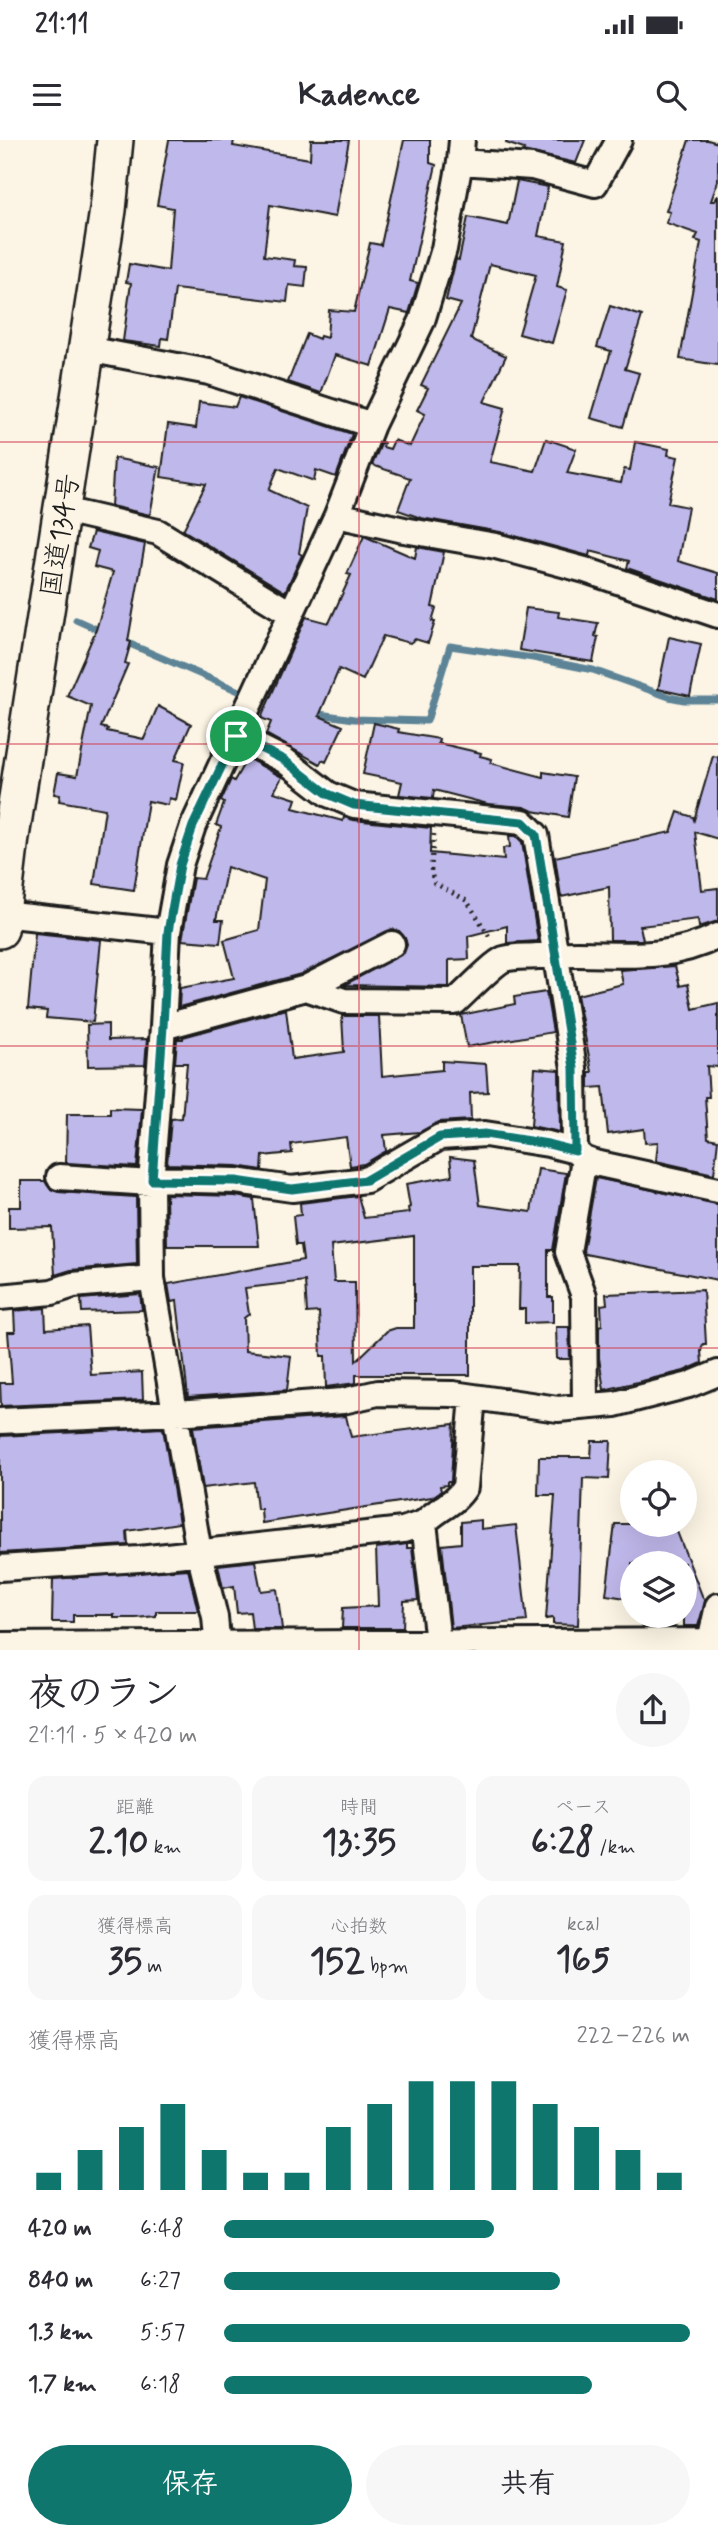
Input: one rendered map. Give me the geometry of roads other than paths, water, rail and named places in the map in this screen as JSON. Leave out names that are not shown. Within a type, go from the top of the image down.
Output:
[{"type":"highway","name":"国道134号","points":[[1,922],[11,837],[108,210],[115,140]]},
{"type":"street","points":[[218,1647],[215,1617],[200,1552],[152,1278],[151,1181],[168,932],[180,865],[193,826],[337,515],[372,425],[422,321],[444,249],[461,151],[594,184],[619,140]]},
{"type":"street","points":[[87,349],[209,372],[372,425]]},
{"type":"street","points":[[63,509],[158,532],[290,613]]},
{"type":"street","points":[[337,515],[404,530],[496,545],[584,570],[718,615]]},
{"type":"street","points":[[236,736],[284,760],[328,794],[354,805],[523,822],[536,835],[574,1068],[579,1155],[568,1252],[584,1296],[585,1406]]},
{"type":"street","points":[[1,922],[168,932]]},
{"type":"street","points":[[306,988],[344,1001],[455,1002],[503,959],[554,954],[640,956],[677,951],[718,936]]},
{"type":"street","points":[[163,1027],[306,988],[392,944]]},
{"type":"street","points":[[60,1177],[236,1181],[292,1189],[366,1180],[440,1137],[485,1134],[548,1144],[579,1155],[718,1190]]},
{"type":"street","points":[[0,1297],[52,1292],[73,1285],[152,1278]]},
{"type":"street","points":[[0,1421],[176,1413],[344,1401],[378,1393],[473,1397],[558,1409],[615,1404],[689,1385],[718,1373]]},
{"type":"street","points":[[0,1568],[139,1559],[403,1530],[424,1523],[433,1512],[458,1498],[465,1487],[473,1397]]},
{"type":"street","points":[[424,1523],[438,1642]]},
{"type":"street","points":[[0,1645],[390,1646],[438,1642],[550,1646],[714,1641],[718,1606]]},
{"type":"waterway","points":[[76,620],[103,632]]},
{"type":"waterway","points":[[123,641],[241,692]]},
{"type":"waterway","points":[[312,713],[354,719],[427,721],[450,646],[593,670],[669,697],[718,700]]}]
